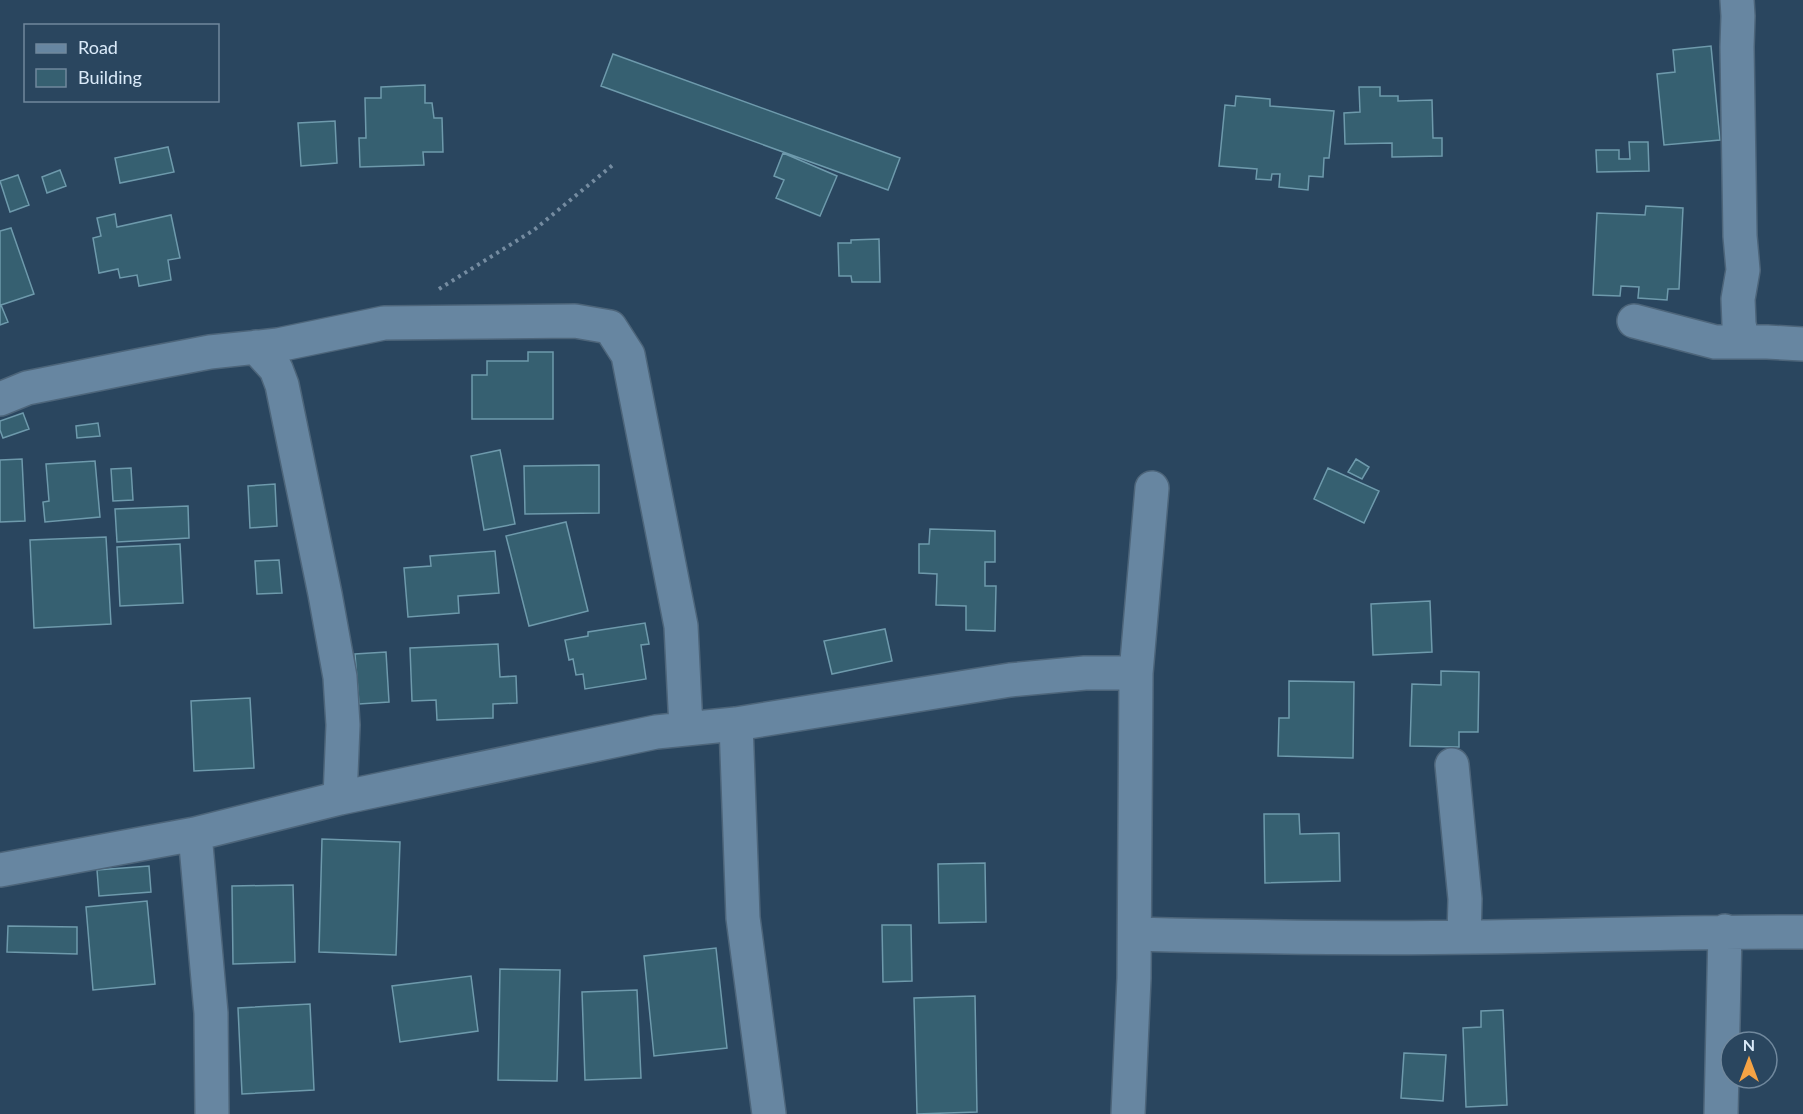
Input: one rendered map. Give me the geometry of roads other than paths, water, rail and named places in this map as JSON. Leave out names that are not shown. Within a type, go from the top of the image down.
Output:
[{"type":"street","points":[[1737,0],[1740,236],[1743,270],[1738,299],[1739,324],[1743,342]]},
{"type":"street","points":[[0,399],[27,388],[142,365],[210,352],[278,345],[384,323],[575,321],[610,327],[628,355],[681,626],[686,728]]},
{"type":"street","points":[[1634,321],[1715,342],[1803,344]]},
{"type":"street","points":[[256,347],[276,369],[282,385],[325,594],[340,687],[343,725],[340,798]]},
{"type":"street","points":[[1128,1114],[1135,934],[1136,673],[1152,488]]},
{"type":"street","points":[[0,870],[195,834],[340,798],[656,732],[736,724],[1010,680],[1085,673],[1136,673]]},
{"type":"street","points":[[736,724],[743,918],[769,1114]]},
{"type":"street","points":[[1452,765],[1465,899],[1464,937]]},
{"type":"street","points":[[195,834],[211,1013],[212,1114]]},
{"type":"street","points":[[1135,934],[1254,937],[1464,937],[1725,931],[1803,932]]},
{"type":"street","points":[[1721,1114],[1725,931]]}]
